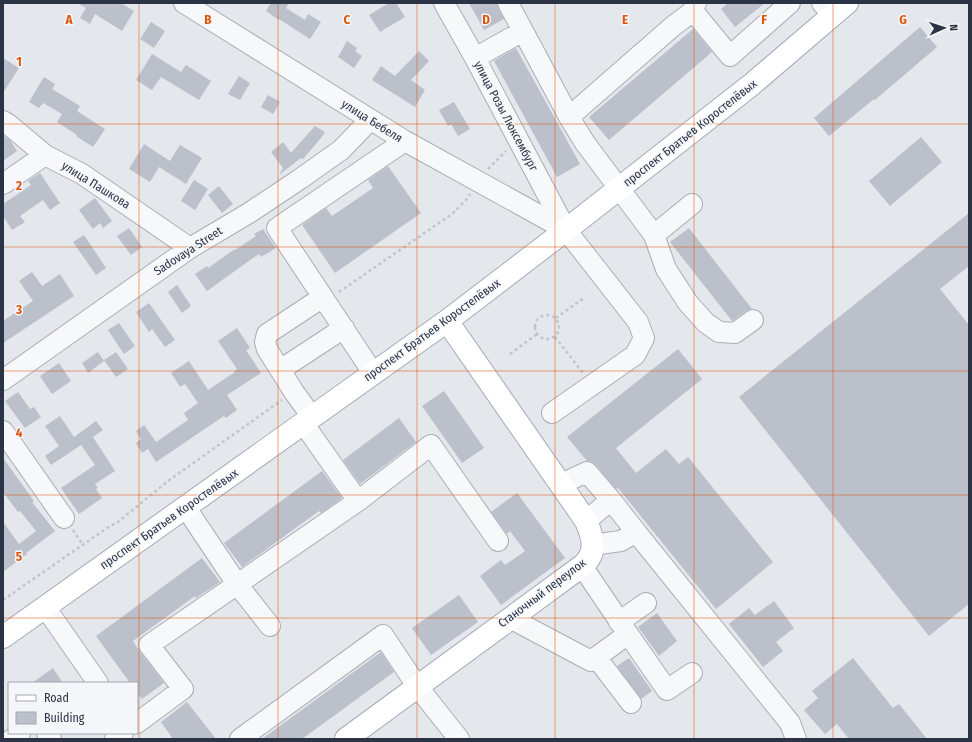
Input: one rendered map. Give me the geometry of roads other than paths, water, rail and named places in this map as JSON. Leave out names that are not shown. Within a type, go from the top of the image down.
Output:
[{"type":"main road","name":"проспект Братьев Коростелёвых","points":[[3,637],[447,321],[566,230],[751,84],[834,7]]},
{"type":"main road","name":"Станочный переулок","points":[[354,737],[417,686],[582,566],[588,561],[592,554],[591,533],[586,521],[447,321]]},
{"type":"street","name":"улица Бебеля","points":[[184,3],[405,141],[566,230]]},
{"type":"street","name":"улица Розы Люксембург","points":[[444,3],[475,58],[566,230]]},
{"type":"street","points":[[508,3],[569,117],[585,143],[654,234],[666,269],[688,303],[706,323],[719,332],[735,333],[753,320]]},
{"type":"street","points":[[569,117],[695,7],[730,56],[790,3]]},
{"type":"street","points":[[475,58],[523,31]]},
{"type":"street","name":"Sadovaya Street","points":[[3,380],[190,248],[249,213],[341,150],[370,120]]},
{"type":"street","name":"улица Пашкова","points":[[3,121],[45,155],[82,174],[190,248]]},
{"type":"street","points":[[373,373],[277,228],[405,141]]},
{"type":"street","points":[[3,184],[45,155]]},
{"type":"street","points":[[654,234],[692,204]]},
{"type":"street","points":[[552,413],[635,355],[644,338],[638,322],[566,230]]},
{"type":"street","points":[[323,297],[267,334],[265,342],[267,349],[294,392],[308,420],[358,501]]},
{"type":"street","points":[[280,370],[344,328]]},
{"type":"street","points":[[3,431],[64,518]]},
{"type":"street","points":[[138,722],[183,689],[149,645],[358,501],[431,445],[498,541]]},
{"type":"street","points":[[561,484],[587,472],[790,723],[796,739]]},
{"type":"street","points":[[586,521],[611,500]]},
{"type":"street","points":[[186,508],[237,584],[270,626]]},
{"type":"street","points":[[592,546],[621,541],[636,532]]},
{"type":"street","points":[[582,566],[667,690],[692,673]]},
{"type":"street","points":[[510,618],[591,661],[624,628],[646,603]]},
{"type":"street","points":[[45,607],[97,682]]},
{"type":"street","points":[[240,739],[383,635],[417,686],[459,739]]},
{"type":"street","points":[[596,657],[631,703]]}]
